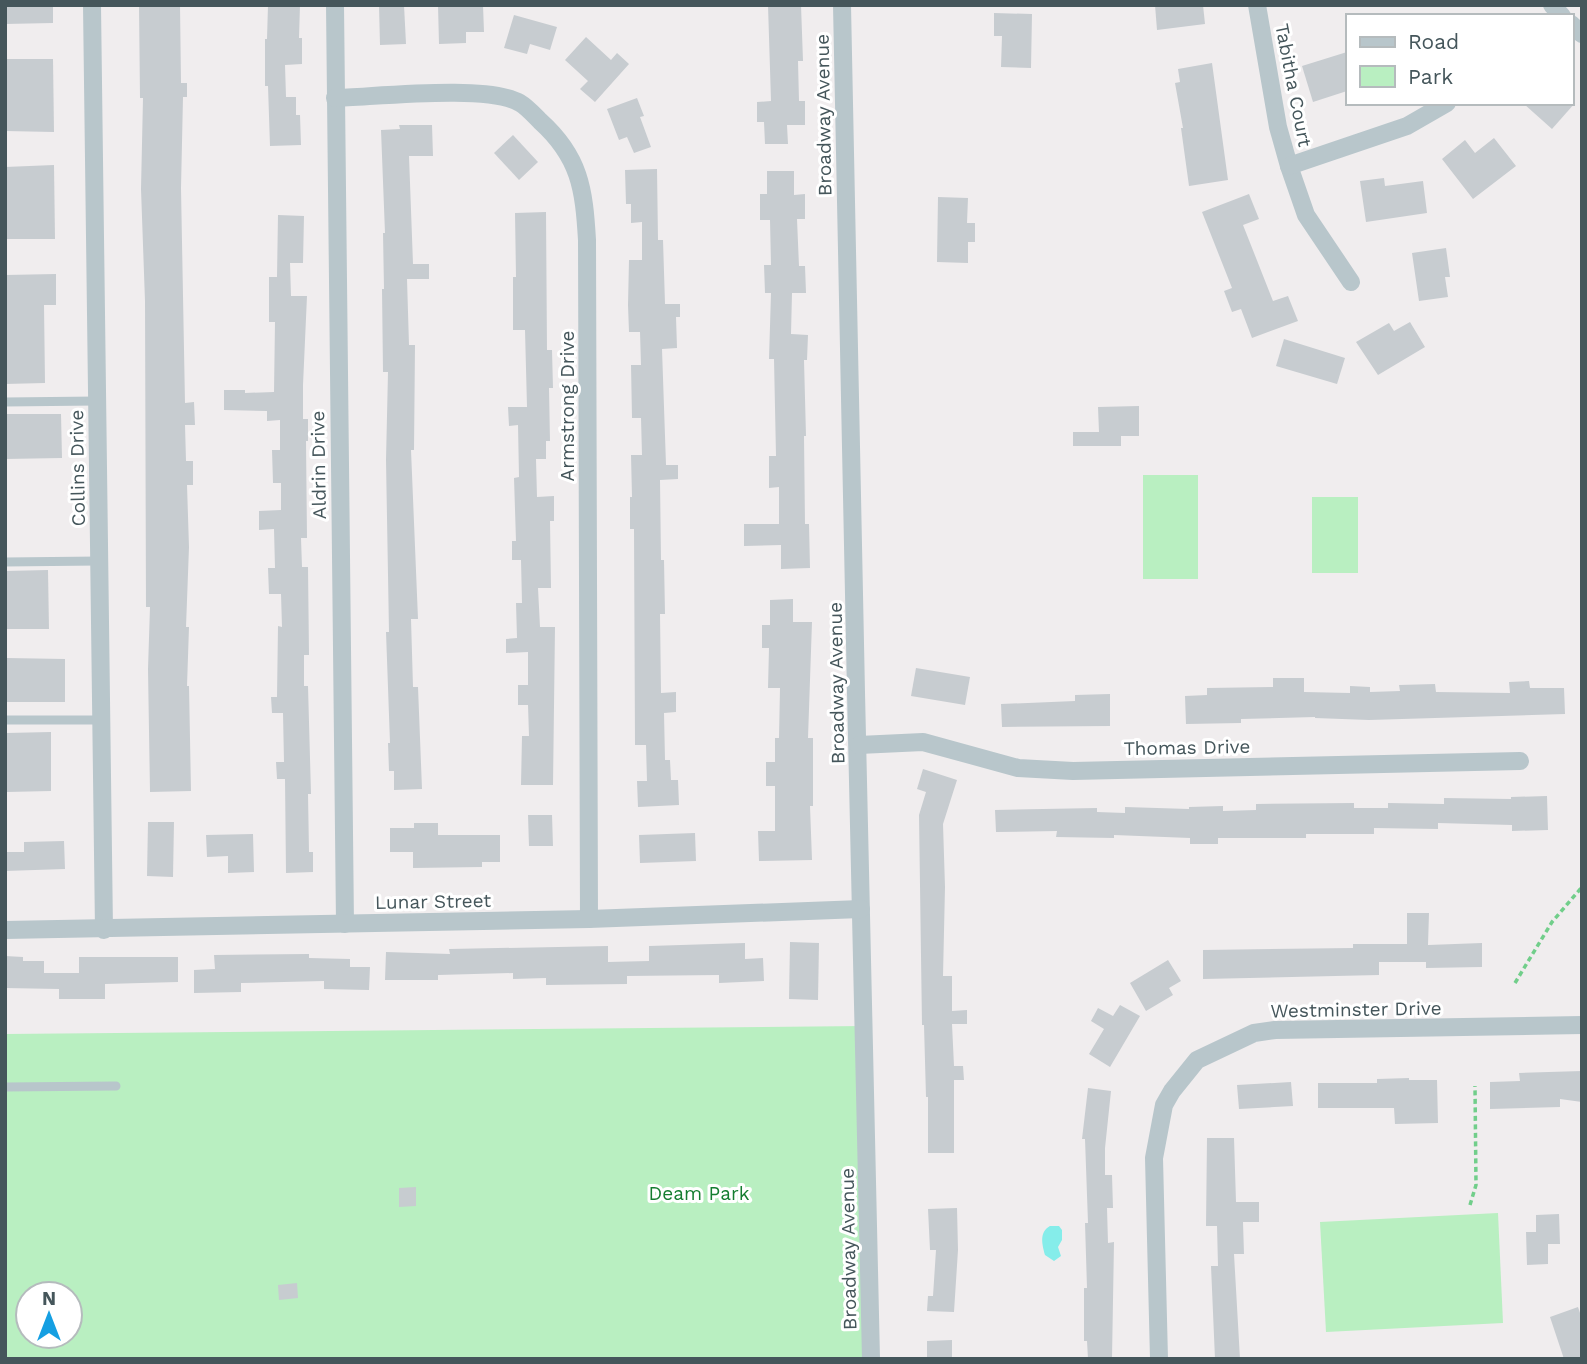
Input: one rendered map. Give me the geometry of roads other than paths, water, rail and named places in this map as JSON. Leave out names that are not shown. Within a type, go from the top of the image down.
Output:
[{"type":"street","name":"Collins Drive","points":[[92,5],[104,930]]},
{"type":"street","name":"Aldrin Drive","points":[[335,5],[345,924]]},
{"type":"street","name":"Broadway Avenue","points":[[842,5],[871,1359]]},
{"type":"street","name":"Tabitha Court","points":[[1257,5],[1278,127],[1289,166],[1306,215],[1351,282]]},
{"type":"street","name":"Armstrong Drive","points":[[335,98],[481,92],[519,102],[555,135],[576,168],[585,203],[587,240],[589,919]]},
{"type":"street","points":[[1289,166],[1407,126],[1444,105]]},
{"type":"street","name":"Thomas Drive","points":[[859,744],[923,742],[1018,768],[1073,771],[1520,761]]},
{"type":"street","name":"Lunar Street","points":[[5,930],[589,919],[862,909]]},
{"type":"street","name":"Westminster Drive","points":[[1159,1359],[1154,1158],[1164,1105],[1197,1060],[1254,1033],[1275,1030],[1582,1025]]},
{"type":"lane","points":[[5,402],[97,401]]},
{"type":"lane","points":[[5,562],[99,561]]},
{"type":"lane","points":[[5,720],[101,720]]},
{"type":"lane","points":[[5,1087],[116,1086]]},
{"type":"water","points":[[1050,1226],[1059,1226],[1062,1230],[1062,1240],[1058,1247],[1061,1256],[1054,1261],[1045,1255],[1042,1243],[1044,1232]]},
{"type":"park label","name":"Deam Park","points":[[699,1193]]}]
